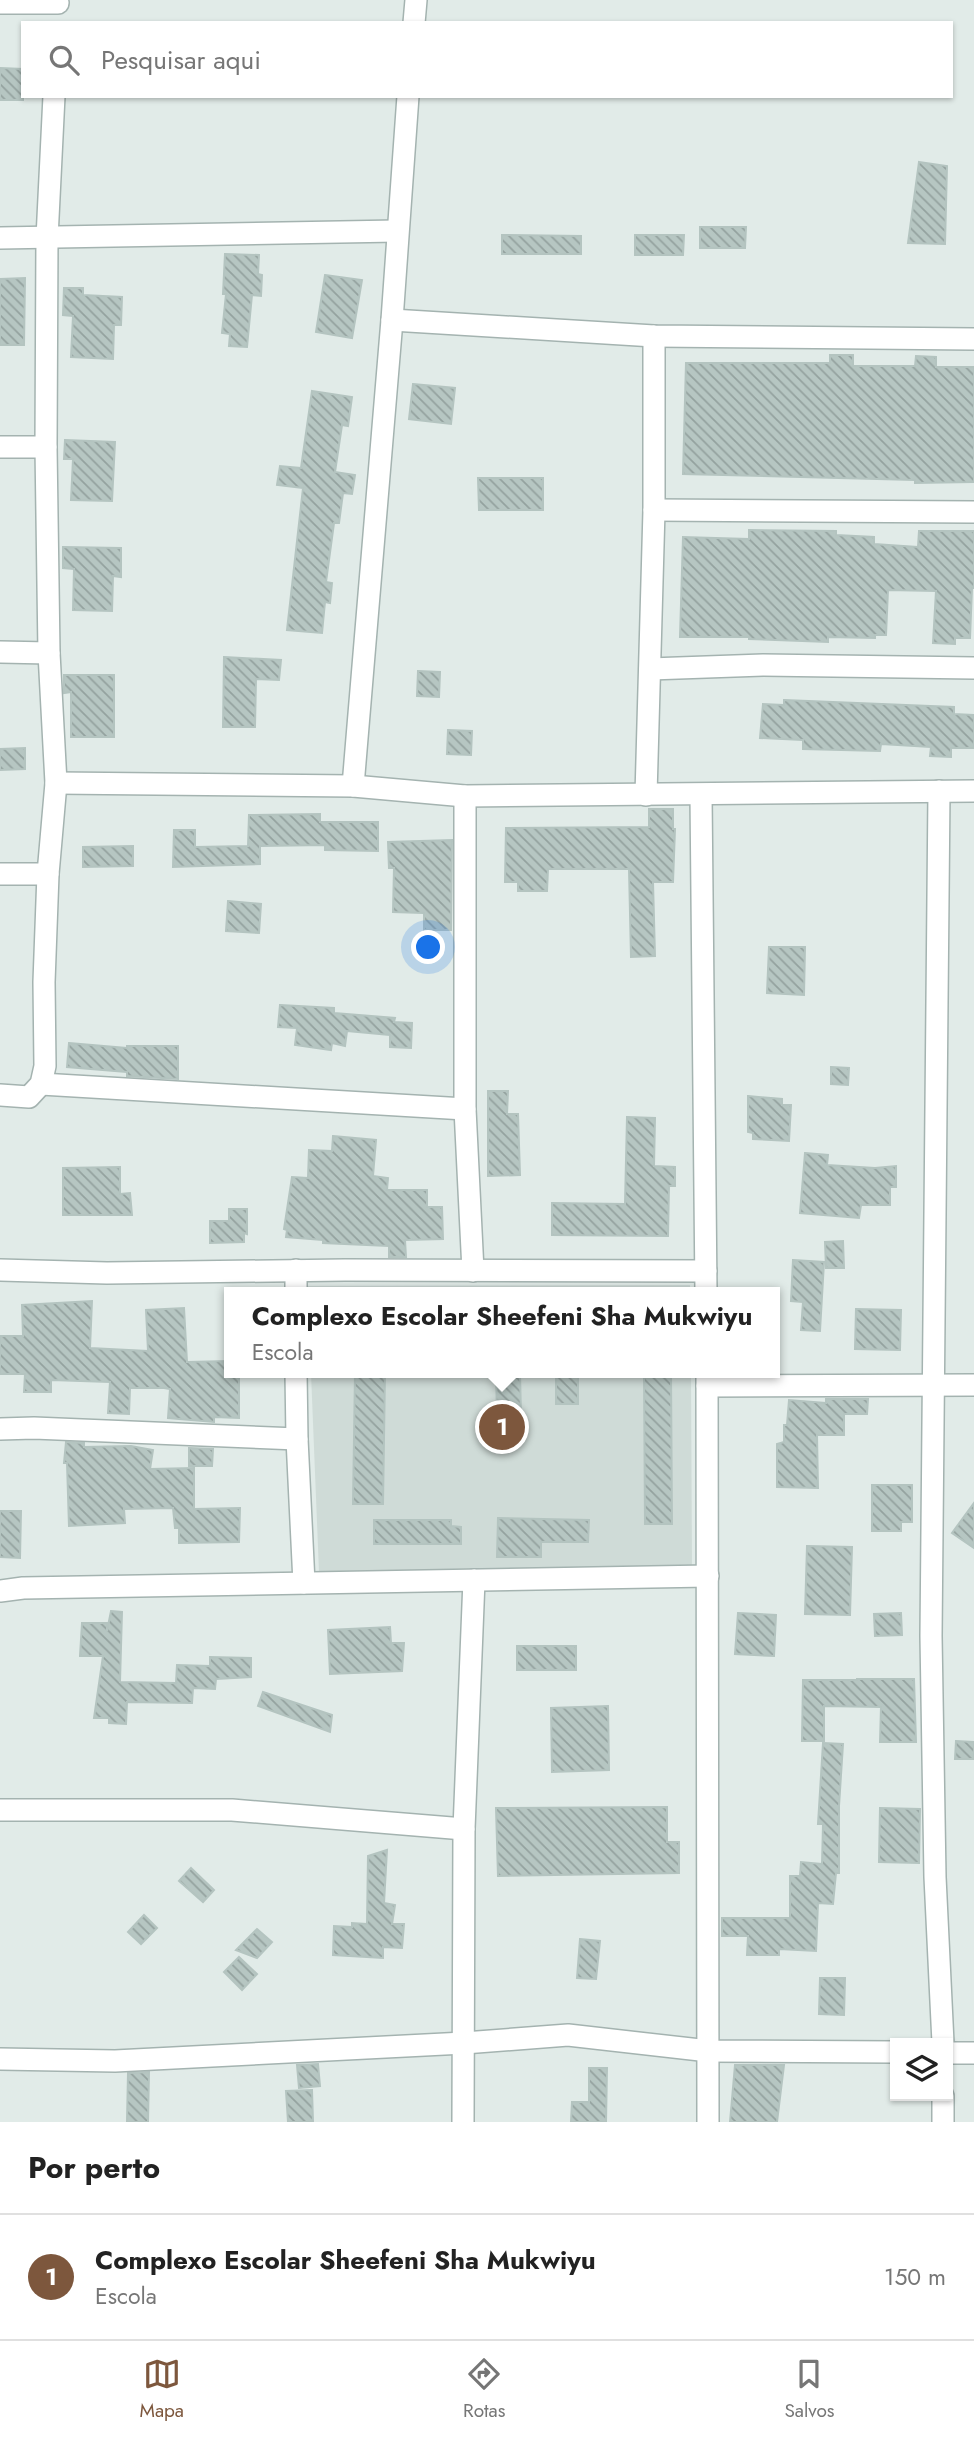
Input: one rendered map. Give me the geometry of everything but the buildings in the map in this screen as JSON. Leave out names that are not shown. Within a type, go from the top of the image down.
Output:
[{"type":"street","points":[[414,21],[416,0]]},
{"type":"street","points":[[0,3],[58,9]]},
{"type":"street","points":[[0,1095],[29,1097],[41,1084],[45,1066],[44,982],[48,874],[56,783],[49,653],[46,447],[47,238],[54,98]]},
{"type":"street","points":[[353,786],[408,98]]},
{"type":"street","points":[[0,238],[397,231]]},
{"type":"street","points":[[392,320],[654,336],[974,338]]},
{"type":"street","points":[[646,795],[654,510],[654,336]]},
{"type":"street","points":[[0,447],[46,447]]},
{"type":"street","points":[[654,510],[974,512]]},
{"type":"street","points":[[0,652],[49,653]]},
{"type":"street","points":[[650,669],[763,665],[974,668]]},
{"type":"street","points":[[56,783],[353,786],[466,796],[974,791]]},
{"type":"street","points":[[939,791],[931,1636],[934,1877],[943,2038]]},
{"type":"street","points":[[0,1270],[107,1273],[473,1271],[706,1282],[701,794]]},
{"type":"street","points":[[466,796],[465,1109],[473,1271]]},
{"type":"street","points":[[0,874],[48,874]]},
{"type":"street","points":[[41,1084],[465,1109]]},
{"type":"street","points":[[296,1270],[296,1287]]},
{"type":"street","points":[[296,1378],[304,1583]]},
{"type":"street","points":[[708,2122],[707,1379],[934,1387],[974,1385]]},
{"type":"street","points":[[0,1429],[34,1428],[297,1439]]},
{"type":"street","points":[[0,1591],[23,1588],[708,1576]]},
{"type":"street","points":[[463,2122],[464,1829],[474,1580]]},
{"type":"street","points":[[0,1810],[232,1810],[464,1829]]},
{"type":"street","points":[[0,2059],[114,2061],[568,2035],[709,2052],[890,2052]]},
{"type":"street","points":[[953,2053],[974,2053]]},
{"type":"street","points":[[943,2101],[943,2122]]},
{"type":"shaded area","points":[[690,1285],[690,1287],[308,1287]]},
{"type":"shaded area","points":[[311,1378],[691,1378],[692,1568],[319,1572]]},
{"type":"place","name":"Complexo Escolar Sheefeni Sha Mukwiyu","points":[[502,1427]]}]
